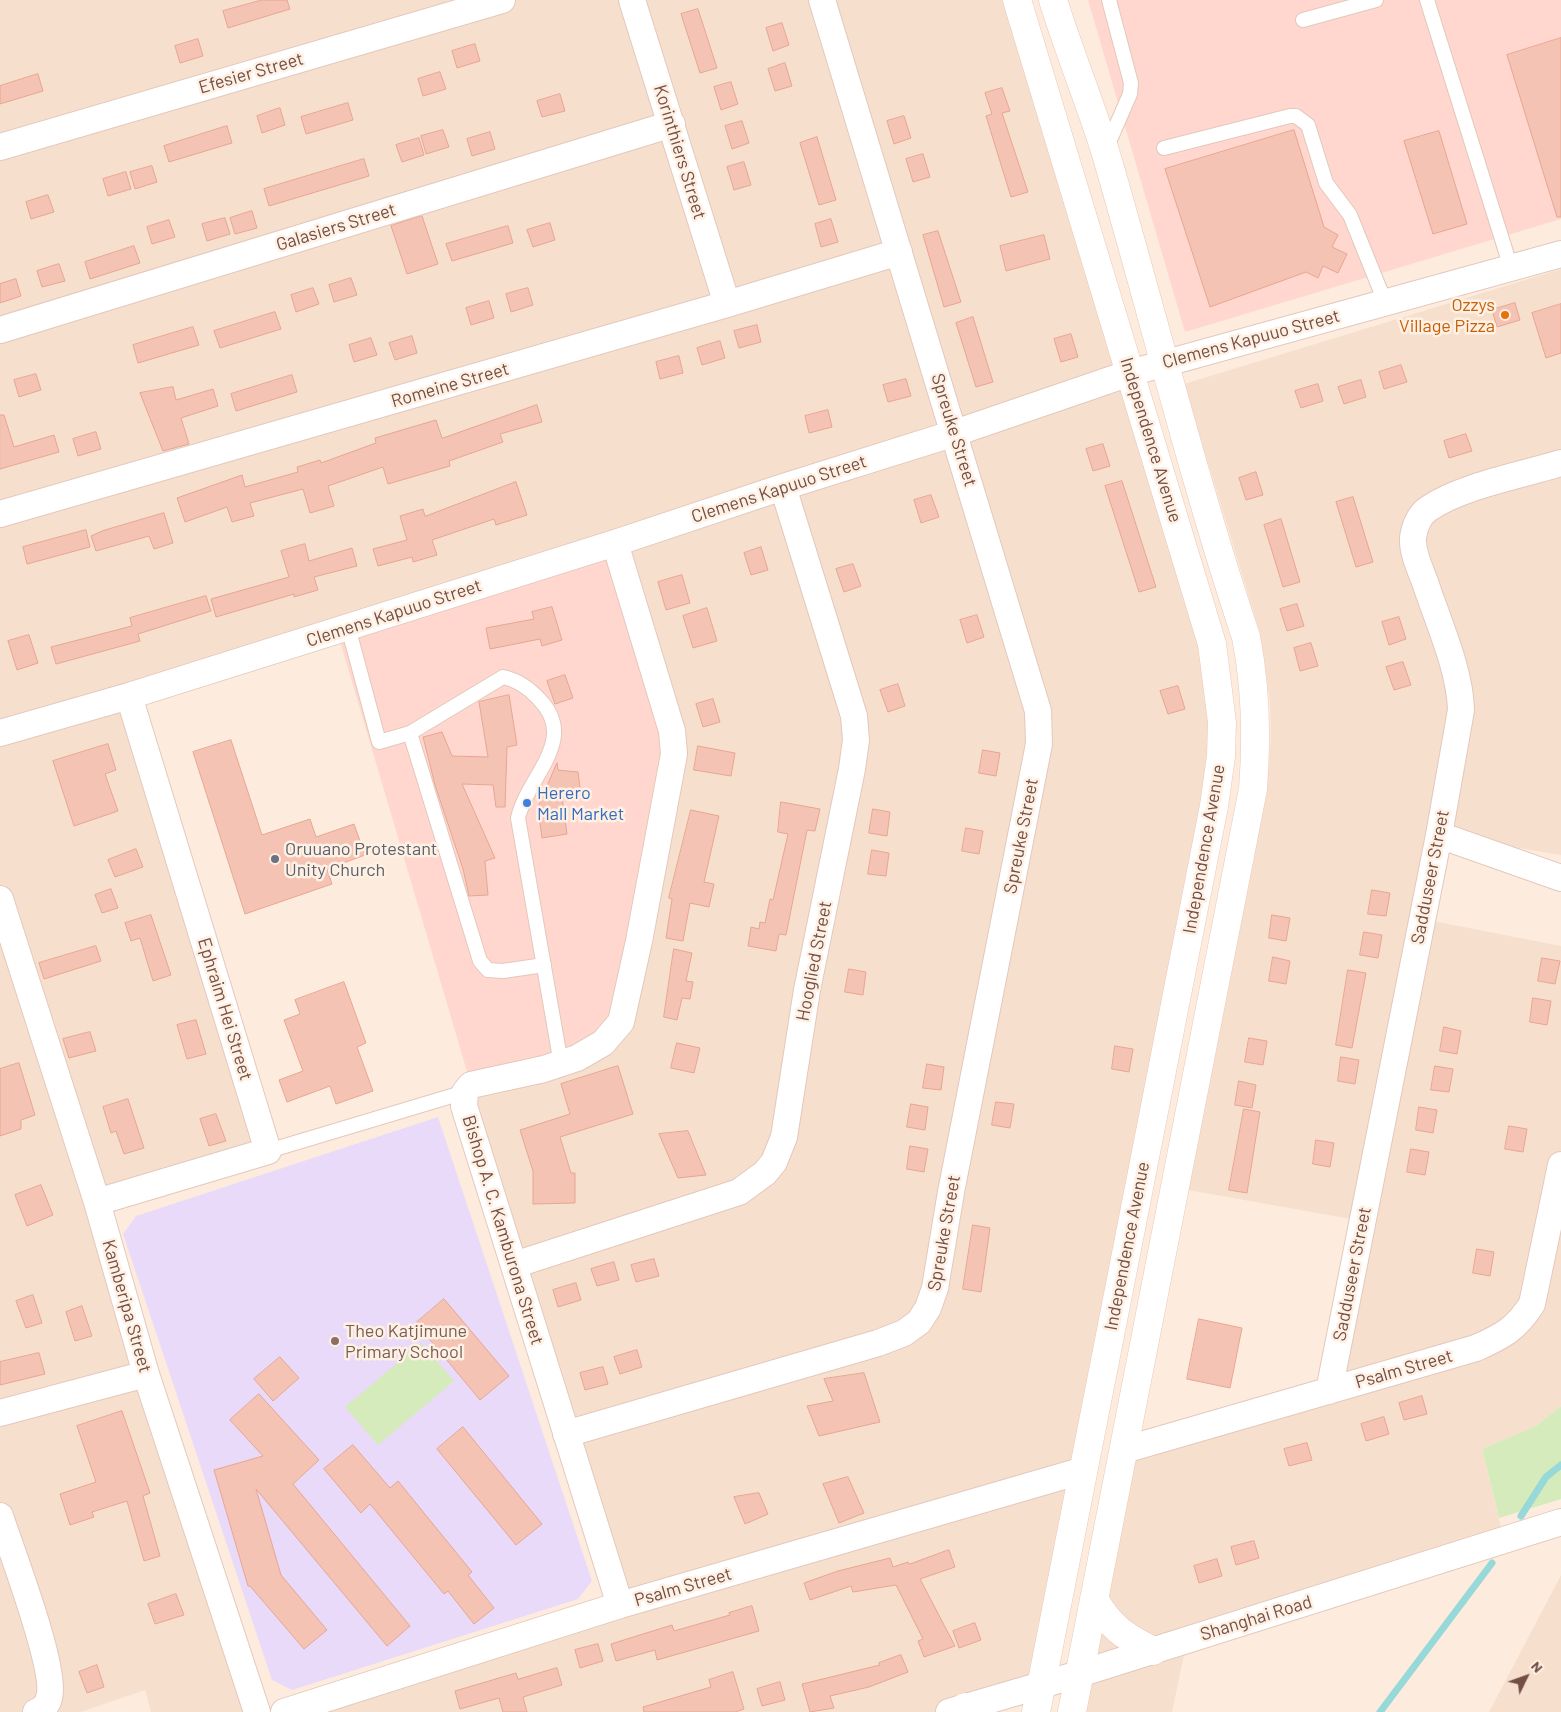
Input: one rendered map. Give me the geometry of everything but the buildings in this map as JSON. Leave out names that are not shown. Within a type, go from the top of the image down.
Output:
[{"type":"main road","name":"Independence Avenue","points":[[1017,0],[1212,644],[1219,687],[1221,756],[1214,806],[1036,1712]]},
{"type":"main road","name":"Independence Avenue","points":[[1053,0],[1105,151],[1166,363],[1185,438],[1246,637],[1251,666],[1257,742],[1253,789],[1072,1712]]},
{"type":"main road","points":[[1094,1599],[1105,1617],[1117,1631],[1153,1651]]},
{"type":"street","name":"Korinthiers Street","points":[[632,0],[727,304]]},
{"type":"street","name":"Spreuke Street","points":[[566,1434],[878,1342],[904,1333],[919,1322],[928,1308],[936,1288],[951,1192],[1040,734],[1038,710],[956,433],[822,0]]},
{"type":"street","name":"Efesier Street","points":[[0,147],[490,2]]},
{"type":"street","name":"Galasiers Street","points":[[0,330],[672,124]]},
{"type":"street","name":"Romeine Street","points":[[0,514],[727,304],[899,252]]},
{"type":"street","name":"Clemens Kapuuo Street","points":[[0,733],[129,696],[615,543],[783,487],[956,433],[1130,373],[1561,254]]},
{"type":"street","name":"Sadduseer Street","points":[[1329,1391],[1439,835],[1461,710],[1461,698],[1417,561],[1413,540],[1415,528],[1427,510],[1447,498],[1561,463]]},
{"type":"street","name":"Hooglied Street","points":[[514,1265],[738,1192],[765,1173],[780,1150],[807,990],[848,792],[856,740],[854,716],[783,487]]},
{"type":"street","name":"Bishop A. C. Kamburona Street","points":[[615,543],[672,731],[674,754],[639,941],[621,1022],[604,1043],[577,1058],[561,1064],[471,1085],[465,1092],[464,1106],[620,1605]]},
{"type":"street","name":"Ephraim Hei Street","points":[[129,696],[268,1151]]},
{"type":"street","points":[[1439,835],[1561,878]]},
{"type":"street","name":"Kamberipa Street","points":[[0,899],[97,1202],[146,1374],[257,1712]]},
{"type":"street","points":[[97,1202],[268,1151]]},
{"type":"street","name":"Psalm Street","points":[[1124,1450],[1476,1348],[1509,1332],[1522,1320],[1532,1304],[1538,1286],[1561,1165]]},
{"type":"street","points":[[0,1414],[146,1374]]},
{"type":"street","name":"Psalm Street","points":[[284,1712],[620,1605],[1084,1470]]},
{"type":"street","points":[[0,1516],[45,1653],[50,1684],[50,1698],[44,1708],[36,1712]]},
{"type":"street","name":"Shanghai Road","points":[[965,1710],[1041,1684],[1153,1651],[1561,1522]]},
{"type":"lane","points":[[1105,151],[1130,94],[1131,83],[1109,0]]},
{"type":"lane","points":[[1303,20],[1376,0]]},
{"type":"lane","points":[[1427,0],[1512,268]]},
{"type":"lane","points":[[1164,148],[1290,116],[1304,120],[1308,125],[1326,183],[1350,215],[1385,302]]},
{"type":"lane","points":[[348,627],[378,742],[410,733],[503,677],[522,684],[548,708],[556,731],[553,747],[521,805],[518,818],[561,1064]]},
{"type":"lane","points":[[410,733],[480,961],[488,970],[503,971],[544,965]]},
{"type":"lane","points":[[268,1151],[465,1092]]},
{"type":"shaded area","points":[[0,0],[1017,0],[1222,722],[1041,1684],[949,1712],[284,1712],[620,1605],[464,1106],[615,544],[129,696],[268,1151],[98,1202],[257,1712],[151,1712],[145,1690],[81,1712],[0,1712]]},
{"type":"shaded area","points":[[1088,0],[1561,0],[1561,219],[1185,332]]},
{"type":"shaded area","points":[[1561,269],[1561,855],[1439,835],[1423,919],[1561,946],[1561,1406],[1536,1426],[1482,1449],[1504,1540],[1079,1674],[1124,1450],[1329,1391],[1362,1221],[1188,1190],[1255,853],[1266,790],[1271,739],[1270,702],[1260,633],[1184,384]]},
{"type":"shaded area","name":"Herero Mall Market","points":[[615,543],[672,731],[614,1032],[471,1085],[337,631]]},
{"type":"shaded area","name":"Theo Katjimune Primary School","points":[[438,1117],[592,1581],[578,1599],[292,1690],[272,1680],[123,1234],[136,1216]]},
{"type":"shaded area","points":[[1561,1575],[1561,1712],[1489,1712]]},
{"type":"shaded area","points":[[1185,1650],[1172,1712],[1085,1712],[1091,1679]]},
{"type":"green space","points":[[421,1343],[454,1381],[378,1445],[345,1407]]},
{"type":"green space","points":[[1561,1406],[1561,1499],[1499,1518],[1482,1449],[1536,1426]]},
{"type":"waterway","points":[[1521,1516],[1546,1477],[1561,1465]]},
{"type":"waterway","points":[[1380,1712],[1492,1563]]},
{"type":"place","name":"Ozzys Village Pizza","points":[[1505,315]]},
{"type":"place","name":"Herero Mall Market","points":[[527,803]]},
{"type":"place","name":"Oruuano Protestant Unity Church","points":[[275,859]]},
{"type":"place","name":"Theo Katjimune Primary School","points":[[335,1341]]}]
